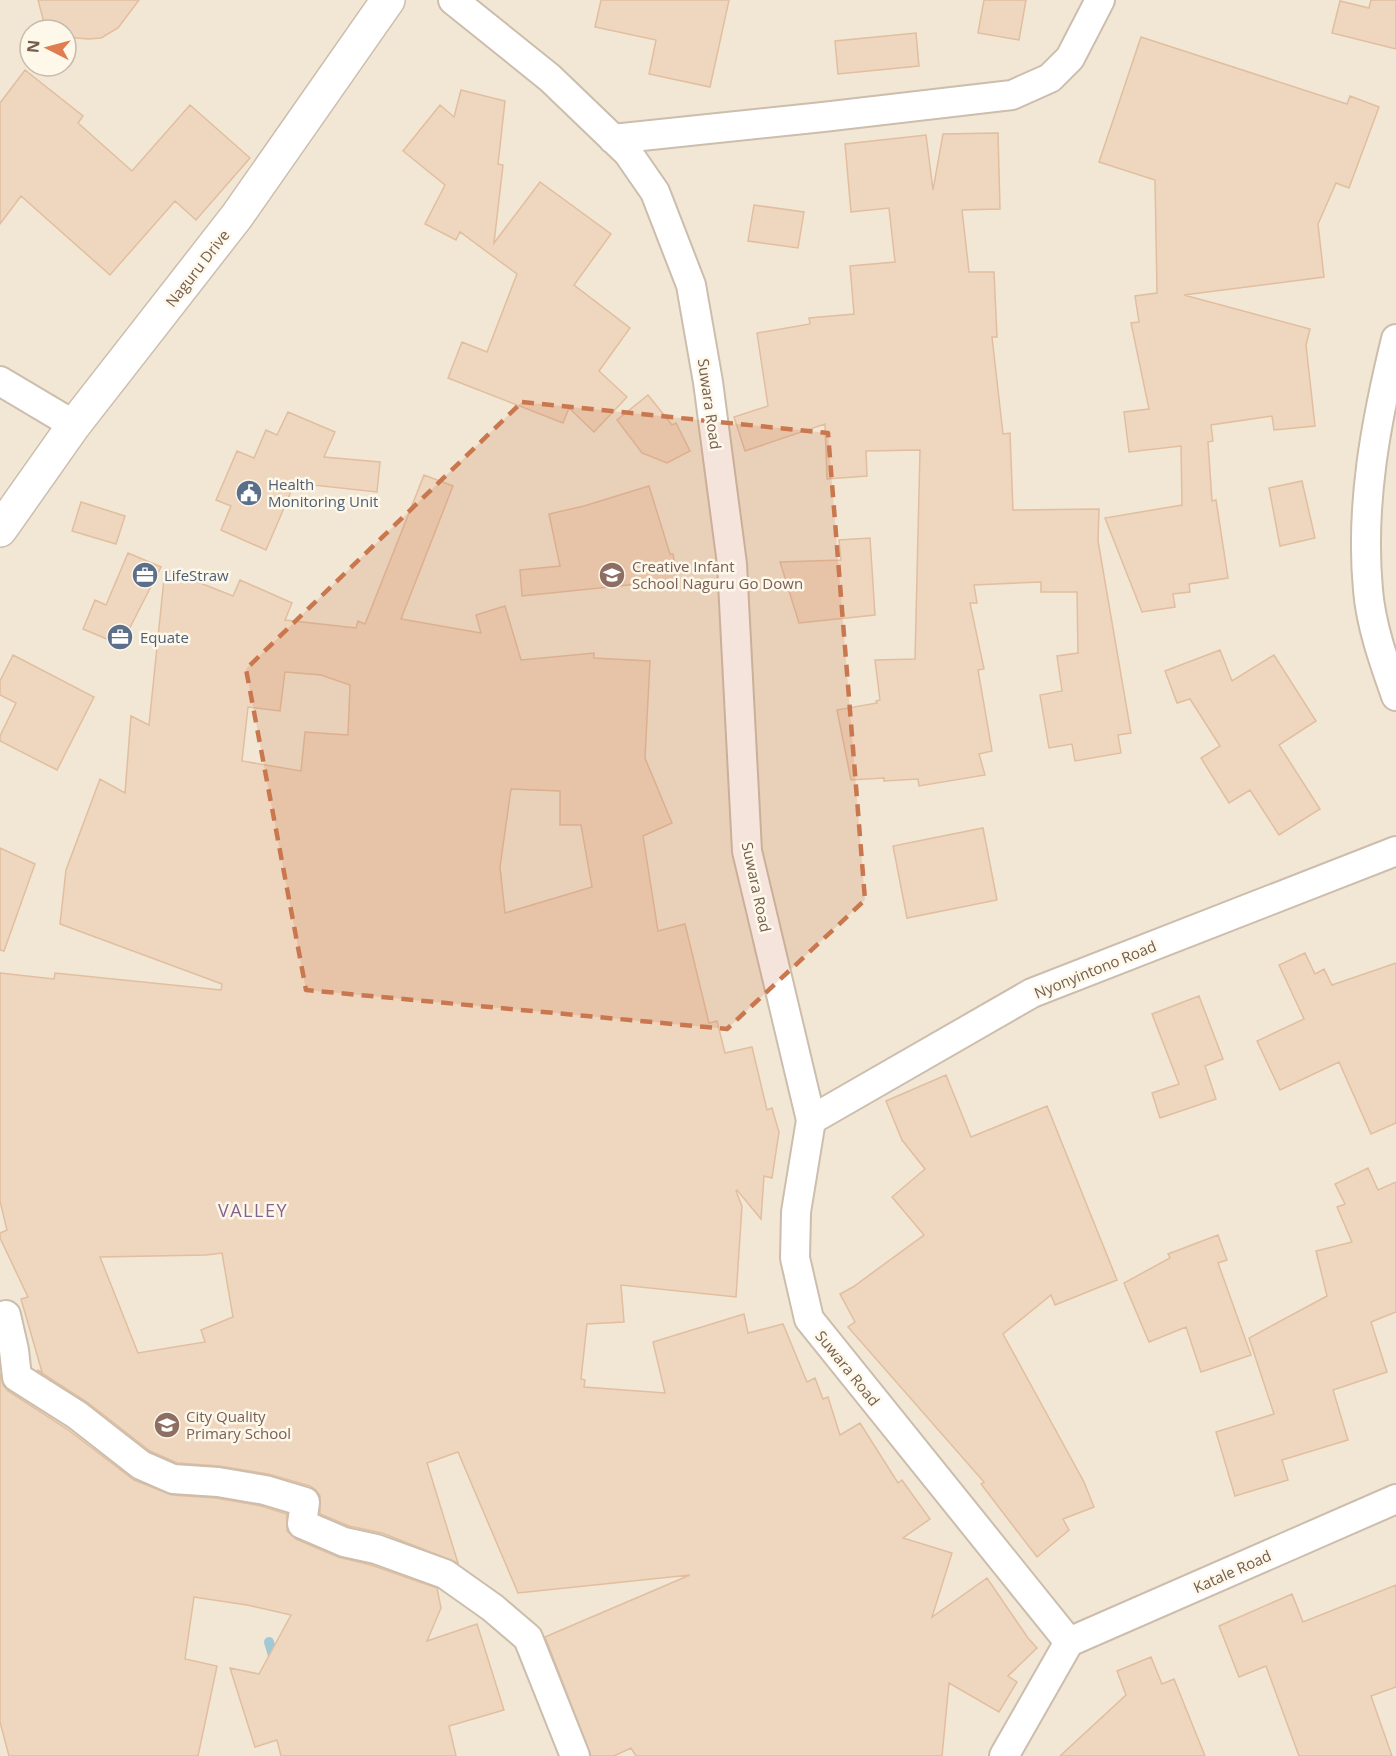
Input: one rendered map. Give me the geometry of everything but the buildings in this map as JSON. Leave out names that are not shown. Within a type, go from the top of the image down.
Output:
[{"type":"street","name":"Naguru Drive","points":[[0,530],[74,425],[237,216],[388,0]]},
{"type":"street","name":"Suwara Road","points":[[453,0],[550,78],[628,153],[655,192],[691,285],[708,382],[732,564],[747,851],[811,1120],[796,1212],[795,1258],[809,1319],[1069,1642]]},
{"type":"street","points":[[613,139],[1012,95],[1050,78],[1070,58],[1100,0]]},
{"type":"street","points":[[1396,339],[1380,407],[1370,472],[1366,527],[1368,591],[1381,653],[1396,696]]},
{"type":"street","points":[[0,381],[74,425]]},
{"type":"street","name":"Nyonyintono Road","points":[[811,1120],[1032,993],[1396,851]]},
{"type":"street","points":[[6,1315],[17,1377],[77,1415],[141,1465],[173,1479],[218,1482],[305,1502],[303,1524],[344,1542],[376,1549],[445,1574],[493,1608],[528,1638],[575,1756]]},
{"type":"street","name":"Katale Road","points":[[1069,1642],[1396,1499]]},
{"type":"street","points":[[1004,1756],[1069,1642]]},
{"type":"highlighted area","points":[[522,402],[828,433],[865,900],[727,1029],[306,990],[246,669]]},
{"type":"shaded area","points":[[0,0],[1396,0],[1396,1756],[0,1756]]},
{"type":"waterway","points":[[269,1642],[275,1662]]},
{"type":"place","name":"Health Monitoring Unit","points":[[249,493]]},
{"type":"place","name":"LifeStraw","points":[[145,575]]},
{"type":"place","name":"Creative Infant School Naguru Go Down","points":[[612,575]]},
{"type":"place","name":"Equate","points":[[120,637]]},
{"type":"place","name":"City Quality Primary School","points":[[167,1425]]},
{"type":"district","name":"VALLEY","points":[[253,1210]]}]
